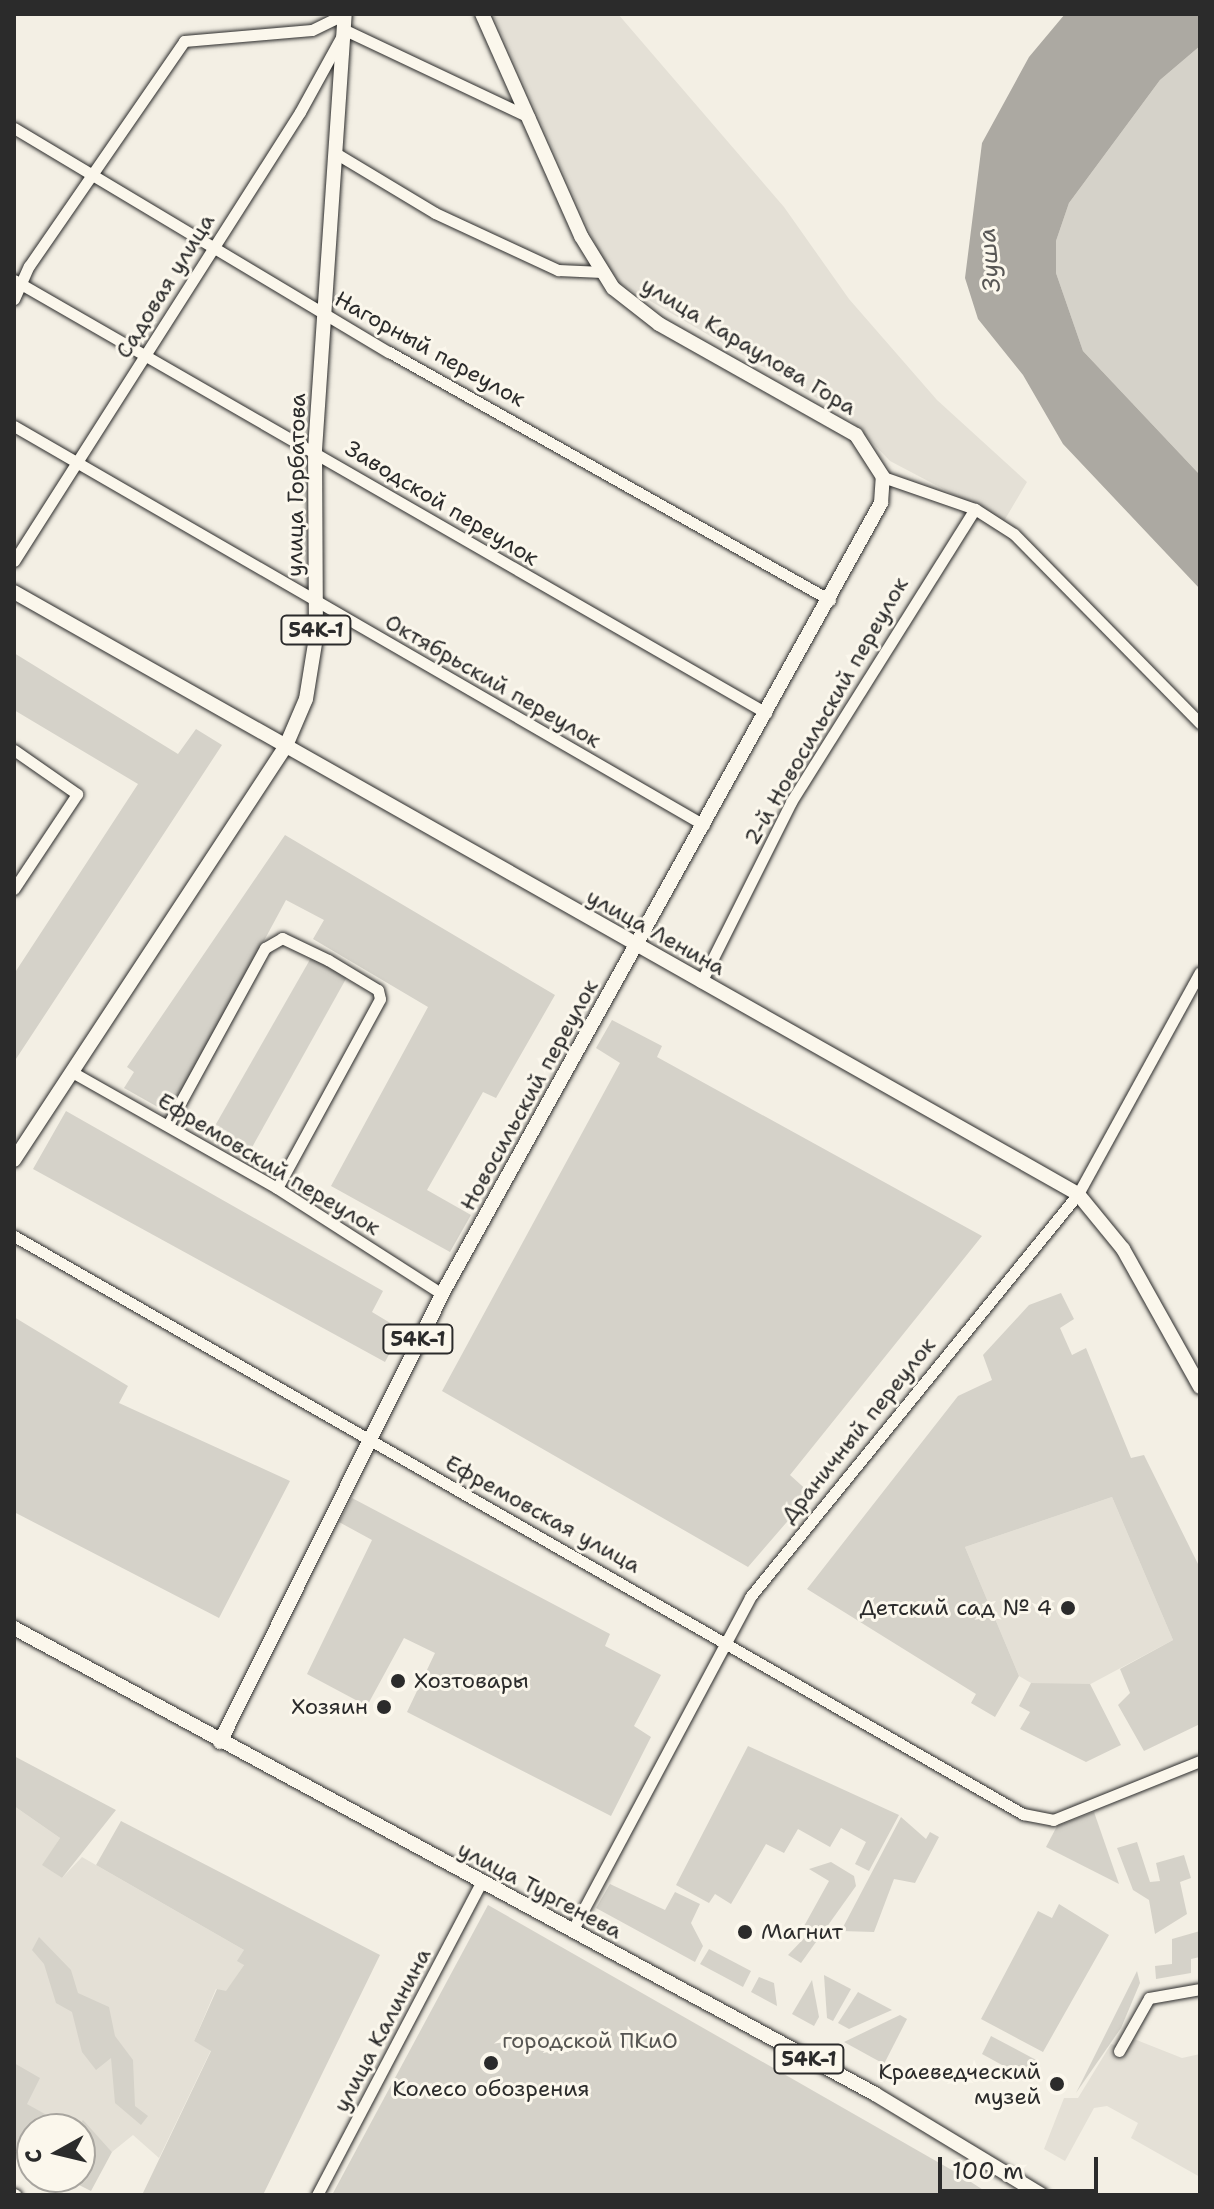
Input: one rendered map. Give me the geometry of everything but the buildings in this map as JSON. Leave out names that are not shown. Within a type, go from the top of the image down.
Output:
[{"type":"main road","name":"улица Караулова Гора","points":[[482,14],[602,272],[643,313],[856,435],[883,477]]},
{"type":"main road","name":"улица Горбатова","points":[[14,1160],[285,748],[308,688],[316,601],[315,450],[345,19]]},
{"type":"main road","name":"Новосильский переулок","points":[[220,1742],[366,1437],[442,1294],[830,600],[881,503],[883,477]]},
{"type":"main road","name":"улица Ленина","points":[[14,592],[1078,1194],[1123,1249],[1200,1387]]},
{"type":"main road","name":"улица Тургенева","points":[[14,1628],[875,2094],[1042,2195]]},
{"type":"street","points":[[14,299],[18,283],[95,177],[184,41],[312,30],[345,19],[529,117]]},
{"type":"street","name":"Садовая улица","points":[[14,561],[215,245],[345,19]]},
{"type":"street","name":"Нагорный переулок","points":[[14,128],[215,245],[325,315],[830,600]]},
{"type":"street","points":[[337,154],[435,213],[558,270],[602,272]]},
{"type":"street","name":"Заводской переулок","points":[[18,283],[315,450],[766,713]]},
{"type":"street","name":"Октябрьский переулок","points":[[14,426],[76,465],[704,825]]},
{"type":"street","points":[[883,477],[975,509],[1014,534],[1200,723]]},
{"type":"street","name":"2-й Новосильский переулок","points":[[701,982],[791,802],[975,509]]},
{"type":"street","points":[[14,750],[77,794],[14,889]]},
{"type":"street","points":[[168,1125],[265,948],[282,938],[328,960],[378,990],[380,999],[277,1188]]},
{"type":"street","name":"Драничный переулок","points":[[572,1931],[724,1639],[779,1557],[1078,1194],[1200,972]]},
{"type":"street","name":"Ефремовский переулок","points":[[72,1072],[277,1188],[442,1294]]},
{"type":"street","name":"Ефремовская улица","points":[[14,1236],[724,1639],[1023,1814],[1053,1820],[1200,1761]]},
{"type":"street","name":"улица Калинина","points":[[317,2195],[481,1883]]},
{"type":"street","points":[[1119,2051],[1149,1998],[1200,1989]]},
{"type":"shaded area","points":[[493,14],[618,14],[784,207],[849,299],[937,400],[1027,482],[1004,521],[890,461],[846,415],[621,284],[602,259]]},
{"type":"shaded area","points":[[1112,1497],[1173,1640],[1085,1687],[1031,1683],[1019,1676],[965,1547]]},
{"type":"shaded area","points":[[14,1806],[60,1838],[43,1865],[62,1878],[82,1857],[244,1950],[244,1965],[226,1992],[216,1989],[194,2041],[211,2050],[159,2158],[133,2135],[112,2152],[96,2135],[96,2113],[43,2113],[26,2104],[14,2063]]},
{"type":"shaded area","points":[[1134,2039],[1182,2058],[1200,2054],[1200,2177],[1131,2138],[1138,2123],[1107,2106],[1094,2108],[1065,2161],[1044,2149],[1064,2098],[1078,2098],[1111,2044],[1127,2049]]},
{"type":"green space","points":[[1200,46],[1200,475],[1083,351],[1056,273],[1056,241],[1069,203],[1160,80]]},
{"type":"green space","points":[[14,653],[178,754],[196,729],[222,745],[14,1062],[14,974],[138,784],[14,710]]},
{"type":"green space","points":[[285,835],[555,995],[496,1098],[483,1092],[427,1190],[471,1215],[450,1252],[331,1186],[428,1007],[313,939],[324,920],[286,900],[180,1096],[163,1110],[124,1088],[134,1072],[127,1067]]},
{"type":"green space","points":[[312,956],[347,977],[245,1160],[208,1138]]},
{"type":"green space","points":[[612,1020],[662,1046],[657,1057],[982,1236],[790,1475],[811,1494],[748,1567],[442,1391],[620,1063],[596,1048]]},
{"type":"green space","points":[[66,1111],[383,1291],[372,1312],[402,1330],[385,1362],[33,1169]]},
{"type":"green space","points":[[1061,1293],[1074,1319],[1060,1328],[1072,1355],[1086,1348],[1131,1458],[1144,1455],[1200,1568],[1200,1724],[1144,1751],[1118,1705],[1130,1693],[1120,1669],[1173,1640],[1112,1497],[965,1547],[1019,1676],[995,1717],[971,1703],[976,1694],[807,1589],[958,1396],[992,1380],[983,1355],[1029,1305]]},
{"type":"green space","points":[[14,1317],[128,1386],[119,1403],[290,1481],[219,1618],[14,1512]]},
{"type":"green space","points":[[352,1498],[610,1634],[605,1646],[661,1675],[634,1726],[651,1737],[611,1816],[407,1712],[435,1653],[404,1638],[367,1706],[307,1674],[372,1540],[339,1522]]},
{"type":"green space","points":[[1031,1683],[1090,1684],[1121,1745],[1086,1762],[1020,1729],[1030,1712],[1019,1706]]},
{"type":"green space","points":[[748,1746],[899,1815],[869,1871],[855,1864],[866,1842],[841,1828],[830,1847],[798,1829],[784,1853],[766,1844],[731,1904],[715,1894],[709,1903],[676,1885]]},
{"type":"green space","points":[[14,1756],[116,1810],[62,1878],[42,1865],[60,1838],[14,1806]]},
{"type":"green space","points":[[1094,1812],[1119,1884],[1046,1847],[1057,1826]]},
{"type":"green space","points":[[901,1817],[926,1839],[930,1832],[939,1837],[915,1883],[894,1879],[874,1932],[841,1931]]},
{"type":"green space","points":[[121,1821],[380,1955],[263,2195],[142,2195],[211,2051],[194,2041],[217,1989],[226,1991],[244,1965],[237,1961],[244,1950],[96,1865]]},
{"type":"green space","points":[[1137,1842],[1150,1882],[1160,1881],[1156,1863],[1184,1855],[1191,1878],[1180,1882],[1187,1914],[1155,1934],[1149,1900],[1133,1890],[1117,1848]]},
{"type":"green space","points":[[831,1862],[854,1876],[856,1886],[801,1963],[788,1955],[809,1933],[803,1928],[829,1881],[809,1869]]},
{"type":"green space","points":[[610,1884],[665,1910],[675,1892],[700,1904],[691,1923],[703,1946],[695,1962],[596,1908]]},
{"type":"green space","points":[[1059,1904],[1109,1935],[1043,2052],[981,2019],[1038,1911],[1052,1918]]},
{"type":"green space","name":"городской ПКиО","points":[[488,1905],[957,2173],[991,2195],[332,2195]]},
{"type":"green space","points":[[1200,1931],[1200,1957],[1191,1959],[1191,1973],[1156,1979],[1155,1966],[1172,1964],[1172,1939]]},
{"type":"green space","points":[[39,1937],[71,1970],[78,1993],[109,2007],[115,2036],[133,2060],[135,2106],[148,2116],[141,2125],[115,2103],[111,2058],[96,2070],[82,2052],[72,2012],[56,2003],[44,1964],[32,1950]]},
{"type":"green space","points":[[709,1949],[751,1971],[743,1987],[700,1964]]},
{"type":"green space","points":[[1137,1971],[1140,1983],[1121,2028],[1076,2093]]},
{"type":"green space","points":[[824,1975],[851,1989],[833,2021],[827,2018]]},
{"type":"green space","points":[[759,1977],[774,1983],[777,2006],[751,1992]]},
{"type":"green space","points":[[812,1980],[819,2017],[814,2026],[792,2014]]},
{"type":"green space","points":[[858,1992],[892,2010],[849,2029],[838,2023]]},
{"type":"green space","points":[[900,2015],[907,2019],[884,2064],[844,2042]]},
{"type":"green space","points":[[991,2036],[1040,2062],[1031,2081],[982,2054]]},
{"type":"green space","points":[[14,2063],[40,2078],[27,2104],[43,2113],[16,2113],[14,2151]]},
{"type":"green space","points":[[96,2134],[112,2152],[96,2182]]},
{"type":"water","name":"Зуша","points":[[1065,14],[1200,14],[1200,46],[1160,80],[1069,203],[1056,241],[1056,273],[1083,351],[1200,475],[1200,589],[1063,444],[1023,375],[978,319],[965,278],[982,143],[1029,57]]},
{"type":"place","name":"Детский сад № 4","points":[[1068,1608]]},
{"type":"place","name":"Хозтовары","points":[[398,1681]]},
{"type":"place","name":"Хозяин","points":[[384,1707]]},
{"type":"place","name":"Магнит","points":[[745,1932]]},
{"type":"place","name":"Колесо обозрения","points":[[491,2063]]},
{"type":"place","name":"Краеведческий музей","points":[[1057,2084]]}]
